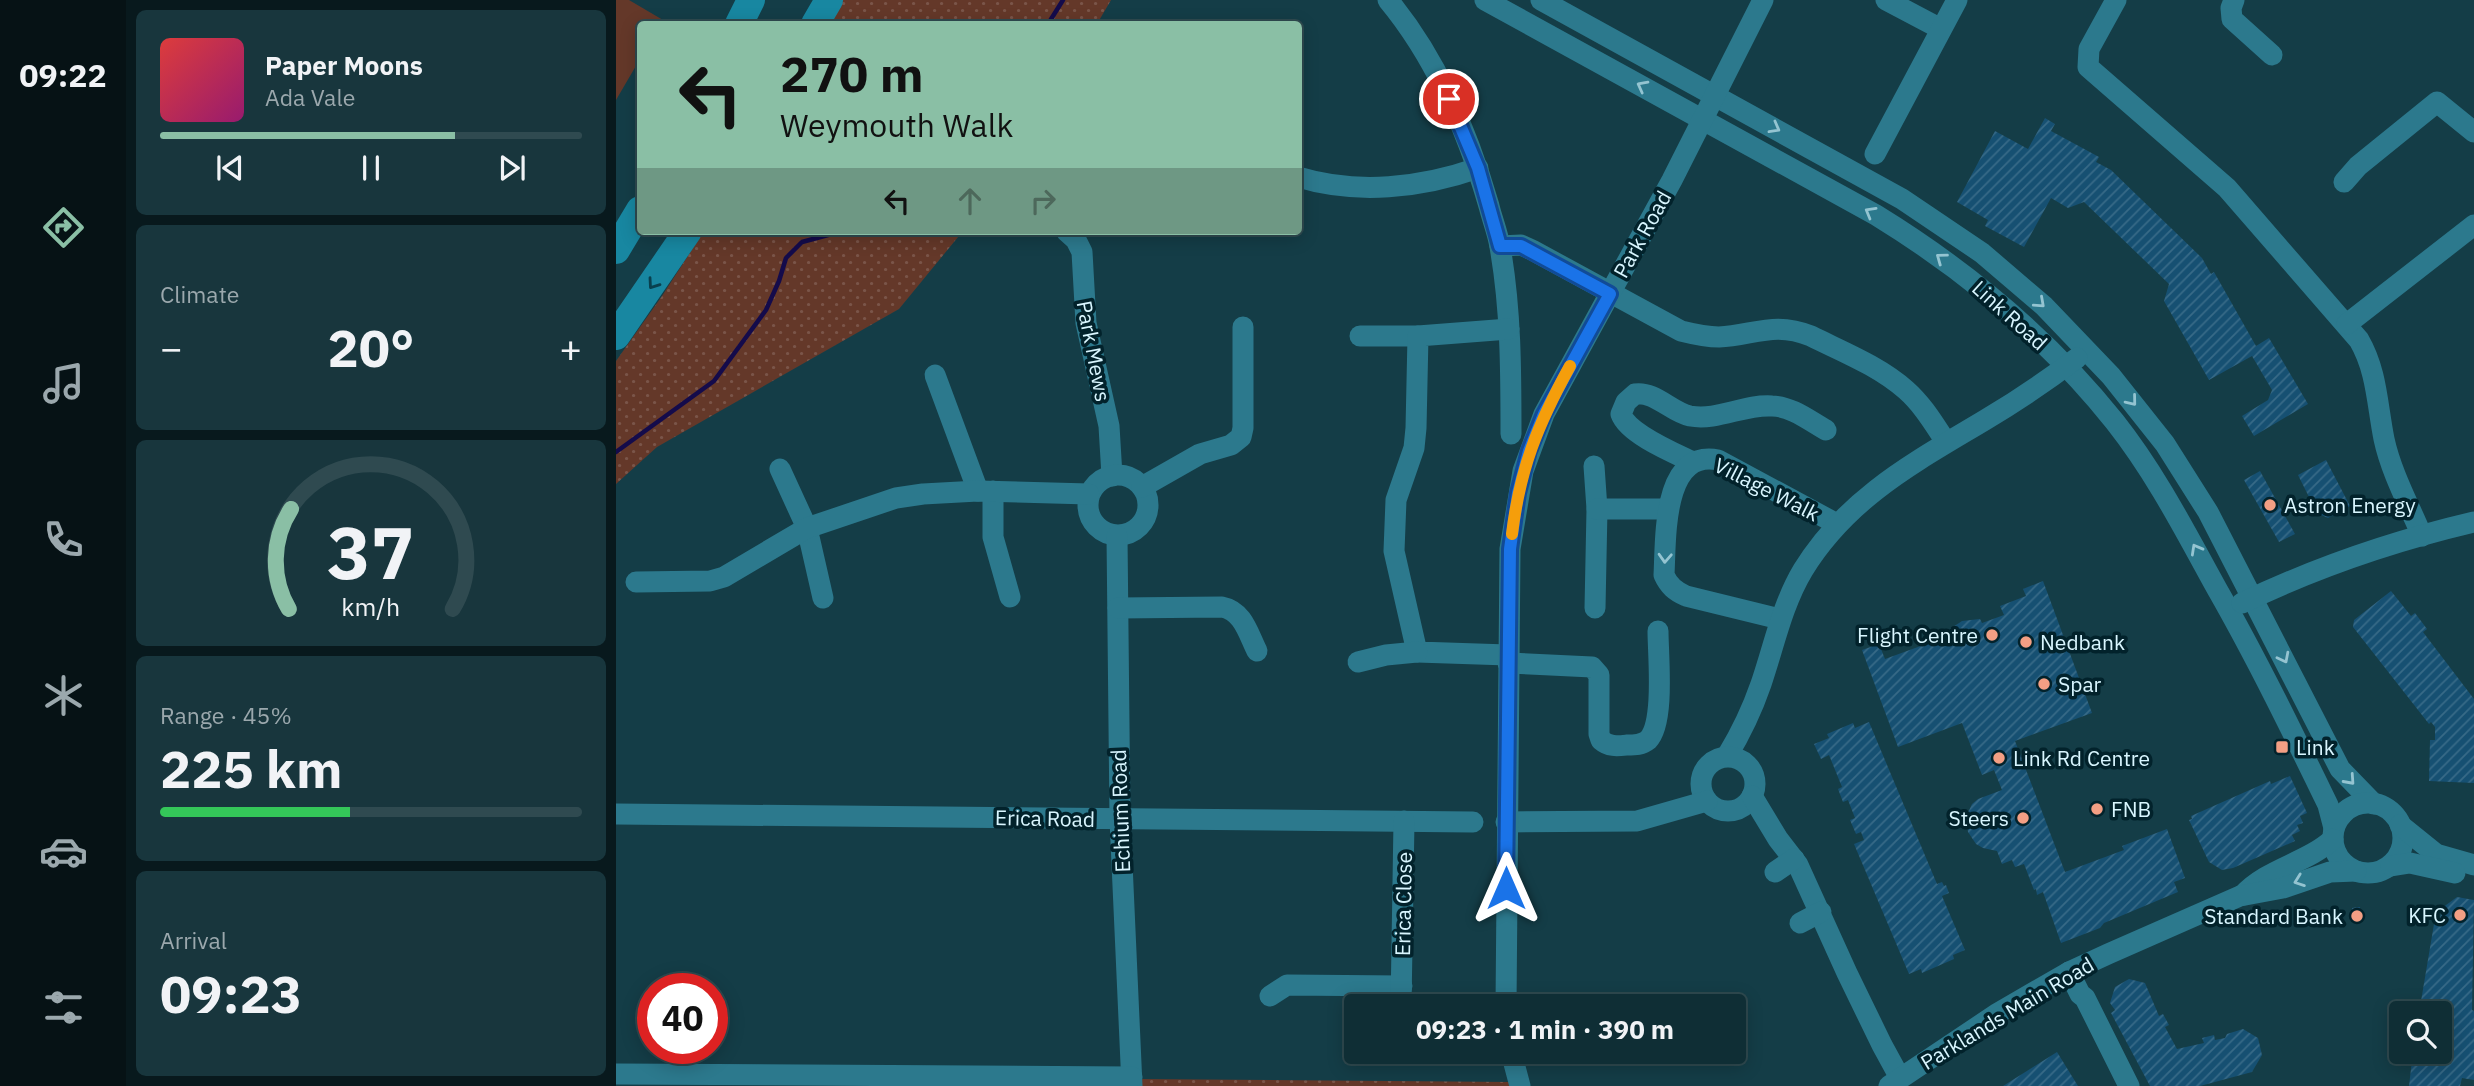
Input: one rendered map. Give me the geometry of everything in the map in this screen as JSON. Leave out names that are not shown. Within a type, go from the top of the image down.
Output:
[{"type":"main road","points":[[740,21],[751,0]]},
{"type":"main road","points":[[817,21],[829,0]]},
{"type":"main road","points":[[616,250],[637,216]]},
{"type":"main road","points":[[616,336],[685,235]]},
{"type":"street","points":[[1388,0],[1429,61],[1458,118],[1478,168],[1500,246],[1509,329],[1511,434]]},
{"type":"street","name":"Link Road","points":[[1485,0],[1703,118],[1917,240],[1992,296],[2066,366],[2113,420],[2181,521],[2229,608],[2322,794],[2334,834]]},
{"type":"street","name":"Link Road","points":[[1541,0],[1880,186],[1949,229],[2039,301],[2121,387],[2165,444],[2208,512],[2340,769],[2374,804]]},
{"type":"street","name":"Park Road","points":[[1506,994],[1510,549],[1523,471],[1544,414],[1672,180],[1763,0]]},
{"type":"street","points":[[1886,0],[1941,29]]},
{"type":"street","points":[[1875,154],[1957,0]]},
{"type":"street","points":[[2116,0],[2089,49],[2088,67],[2227,188],[2347,324],[2369,357],[2385,440],[2421,536]]},
{"type":"street","points":[[2234,0],[2231,8],[2232,19],[2272,55]]},
{"type":"street","points":[[2344,182],[2358,166],[2437,102],[2474,132]]},
{"type":"street","points":[[1302,178],[1337,187],[1356,188],[1418,184],[1478,168]]},
{"type":"street","points":[[2347,324],[2474,225]]},
{"type":"street","name":"Park Mews","points":[[1070,235],[1082,252],[1086,323],[1109,426],[1112,476]]},
{"type":"street","points":[[1500,246],[1521,246],[1681,331],[1699,336],[1720,337],[1782,328],[1811,336],[1899,384],[1924,409],[1946,442]]},
{"type":"street","points":[[1142,487],[1200,454],[1231,445],[1241,437],[1243,327]]},
{"type":"street","points":[[1360,336],[1509,329]]},
{"type":"street","points":[[1417,652],[1394,551],[1394,537],[1396,500],[1414,448],[1418,335]]},
{"type":"street","name":"Village Walk","points":[[1736,759],[1780,619],[1803,571],[1837,524],[1867,495],[2087,350]]},
{"type":"street","points":[[935,374],[985,491],[993,537],[1010,597]]},
{"type":"street","points":[[1693,462],[1664,448],[1626,423],[1621,414],[1630,397],[1646,394],[1679,412],[1697,416],[1773,405],[1786,408],[1826,430]]},
{"type":"street","name":"Village Walk","points":[[1780,619],[1686,596],[1672,588],[1664,575],[1668,509],[1680,479],[1693,462],[1708,458],[1718,460],[1837,524]]},
{"type":"street","points":[[1594,466],[1597,509],[1595,608]]},
{"type":"street","points":[[780,469],[807,528],[823,598]]},
{"type":"street","points":[[1112,476],[1125,476],[1134,480],[1146,495],[1147,515],[1135,530],[1117,536],[1099,529],[1092,522],[1087,504],[1099,481],[1112,476]]},
{"type":"street","points":[[636,582],[710,581],[724,577],[807,528],[913,494],[985,491],[1090,494]]},
{"type":"street","points":[[1597,509],[1668,509]]},
{"type":"street","points":[[2229,608],[2325,566],[2474,522]]},
{"type":"street","name":"Echium Road","points":[[1117,536],[1120,819],[1132,1082]]},
{"type":"street","points":[[1118,608],[1222,607],[1231,610],[1242,621],[1257,651]]},
{"type":"street","points":[[1358,662],[1386,655],[1417,652],[1592,667],[1599,675],[1601,740],[1611,746],[1639,745],[1653,733],[1658,716],[1658,631]]},
{"type":"street","points":[[1736,759],[1754,778],[1755,787],[1746,802],[1722,810],[1704,794],[1700,779],[1707,765],[1713,760],[1736,759]]},
{"type":"street","points":[[1506,822],[1637,821],[1660,815],[1704,794]]},
{"type":"street","points":[[1746,802],[1794,859],[1881,1045],[1894,1082]]},
{"type":"street","points":[[2474,865],[2436,854],[2400,825],[2385,808],[2374,804],[2357,805],[2337,821],[2334,834],[2339,859],[2356,871],[2374,873],[2391,866],[2416,864],[2474,878]]},
{"type":"street","name":"Erica Road","points":[[616,814],[1474,822]]},
{"type":"street","name":"Erica Close","points":[[1402,994],[1404,821]]},
{"type":"street","points":[[2391,866],[2402,847],[2400,825]]},
{"type":"street","name":"Parklands Main Road","points":[[2243,895],[2265,876],[2310,854],[2334,834]]},
{"type":"street","points":[[1774,872],[1794,859]]},
{"type":"street","name":"Parklands Main Road","points":[[1894,1082],[1998,1013],[2069,972],[2243,895],[2283,888],[2337,870],[2356,871]]},
{"type":"street","points":[[1800,923],[1821,912]]},
{"type":"street","points":[[2069,972],[2129,1086]]},
{"type":"street","name":"Erica Close","points":[[1270,996],[1287,985],[1381,994]]},
{"type":"street","points":[[1515,1064],[1521,1086]]},
{"type":"street","points":[[616,1074],[1132,1082]]},
{"type":"shaded area","points":[[616,0],[629,0],[663,20],[637,21],[637,64],[616,100]]},
{"type":"shaded area","points":[[843,0],[1111,0],[1099,21],[830,21]]},
{"type":"shaded area","points":[[701,235],[960,235],[899,309],[657,447],[616,484],[616,361]]},
{"type":"shaded area","points":[[1140,1079],[1510,1082],[1511,1086],[1140,1086]]},
{"type":"building","points":[[2045,118],[2055,124],[2051,131],[2099,157],[2096,162],[2111,170],[2202,258],[2211,274],[2214,272],[2256,346],[2269,338],[2308,404],[2254,436],[2242,416],[2268,400],[2272,390],[2252,356],[2209,380],[2164,301],[2169,284],[2084,202],[2068,208],[2051,198],[2024,247],[1985,226],[1988,220],[1957,202],[1995,131],[2028,149]]},
{"type":"building","points":[[2326,460],[2350,506],[2328,518],[2317,513],[2298,475]]},
{"type":"building","points":[[2260,471],[2295,534],[2279,542],[2244,480]]},
{"type":"building","name":"Link Rd Centre","points":[[2043,581],[2092,713],[2015,741],[2065,872],[2124,850],[2122,846],[2167,829],[2185,878],[2174,882],[2178,892],[2061,943],[2043,892],[2037,895],[2024,864],[2015,867],[2012,860],[2002,864],[1997,851],[1976,844],[1968,832],[1966,817],[1972,804],[2002,790],[1994,770],[1982,775],[1962,723],[1898,747],[1862,650],[1879,644],[1885,659],[1948,636],[1947,631],[1962,621],[1980,619],[1982,623],[2004,615],[2000,606],[2026,596],[2023,589]]},
{"type":"building","points":[[2391,591],[2411,616],[2415,613],[2427,629],[2423,632],[2474,699],[2474,783],[2429,781],[2430,740],[2435,740],[2435,727],[2431,722],[2429,724],[2353,627],[2354,620]]},
{"type":"building","points":[[1869,722],[1937,884],[1942,882],[1946,885],[1949,893],[1942,896],[1965,950],[1953,955],[1954,959],[1922,973],[1921,969],[1909,974],[1854,844],[1864,840],[1861,832],[1856,834],[1850,820],[1855,818],[1848,800],[1843,802],[1838,789],[1842,787],[1829,755],[1821,759],[1814,744],[1829,738],[1827,734],[1853,723],[1855,728]]},
{"type":"building","points":[[2290,776],[2307,813],[2300,816],[2303,823],[2297,825],[2300,831],[2292,835],[2295,841],[2233,868],[2222,870],[2209,862],[2189,820],[2192,819],[2191,816],[2270,781],[2271,784]]},
{"type":"building","points":[[2457,897],[2474,900],[2474,1080],[2462,1078],[2460,1086],[2409,1086],[2412,1064],[2452,1064],[2452,1001],[2421,1001],[2434,924],[2439,924],[2442,908]]},
{"type":"building","name":"Standard Bank","points":[[2360,907],[2361,920],[2354,920],[2352,908]]},
{"type":"building","points":[[2129,979],[2145,983],[2159,1016],[2163,1014],[2169,1025],[2165,1027],[2177,1049],[2204,1043],[2202,1038],[2214,1035],[2215,1040],[2225,1038],[2227,1034],[2243,1029],[2258,1038],[2262,1055],[2252,1072],[2200,1086],[2150,1086],[2111,1013],[2115,1010],[2110,1003],[2115,987]]},
{"type":"building","points":[[2057,1052],[2078,1086],[2003,1086]]},
{"type":"waterway","points":[[1050,21],[1063,0]]},
{"type":"waterway","points":[[616,452],[714,381],[766,310],[786,258],[802,242],[828,235]]},
{"type":"slow traffic","points":[[1512,534],[1518,493],[1529,451],[1544,414],[1570,366]]},
{"type":"place","name":"Astron Energy","points":[[2270,505]]},
{"type":"place","name":"Flight Centre","points":[[1992,635]]},
{"type":"place","name":"Nedbank","points":[[2026,642]]},
{"type":"place","name":"Spar","points":[[2044,684]]},
{"type":"place","name":"Link","points":[[2282,747]]},
{"type":"place","name":"Link Rd Centre","points":[[1999,758]]},
{"type":"place","name":"FNB","points":[[2097,809]]},
{"type":"place","name":"Steers","points":[[2023,818]]},
{"type":"place","name":"KFC","points":[[2460,915]]},
{"type":"place","name":"Standard Bank","points":[[2357,916]]},
{"type":"route","points":[[1449,99],[1478,168],[1500,246],[1521,246],[1532,250],[1610,294],[1544,414],[1529,451],[1518,493],[1510,549],[1506,888]]}]
